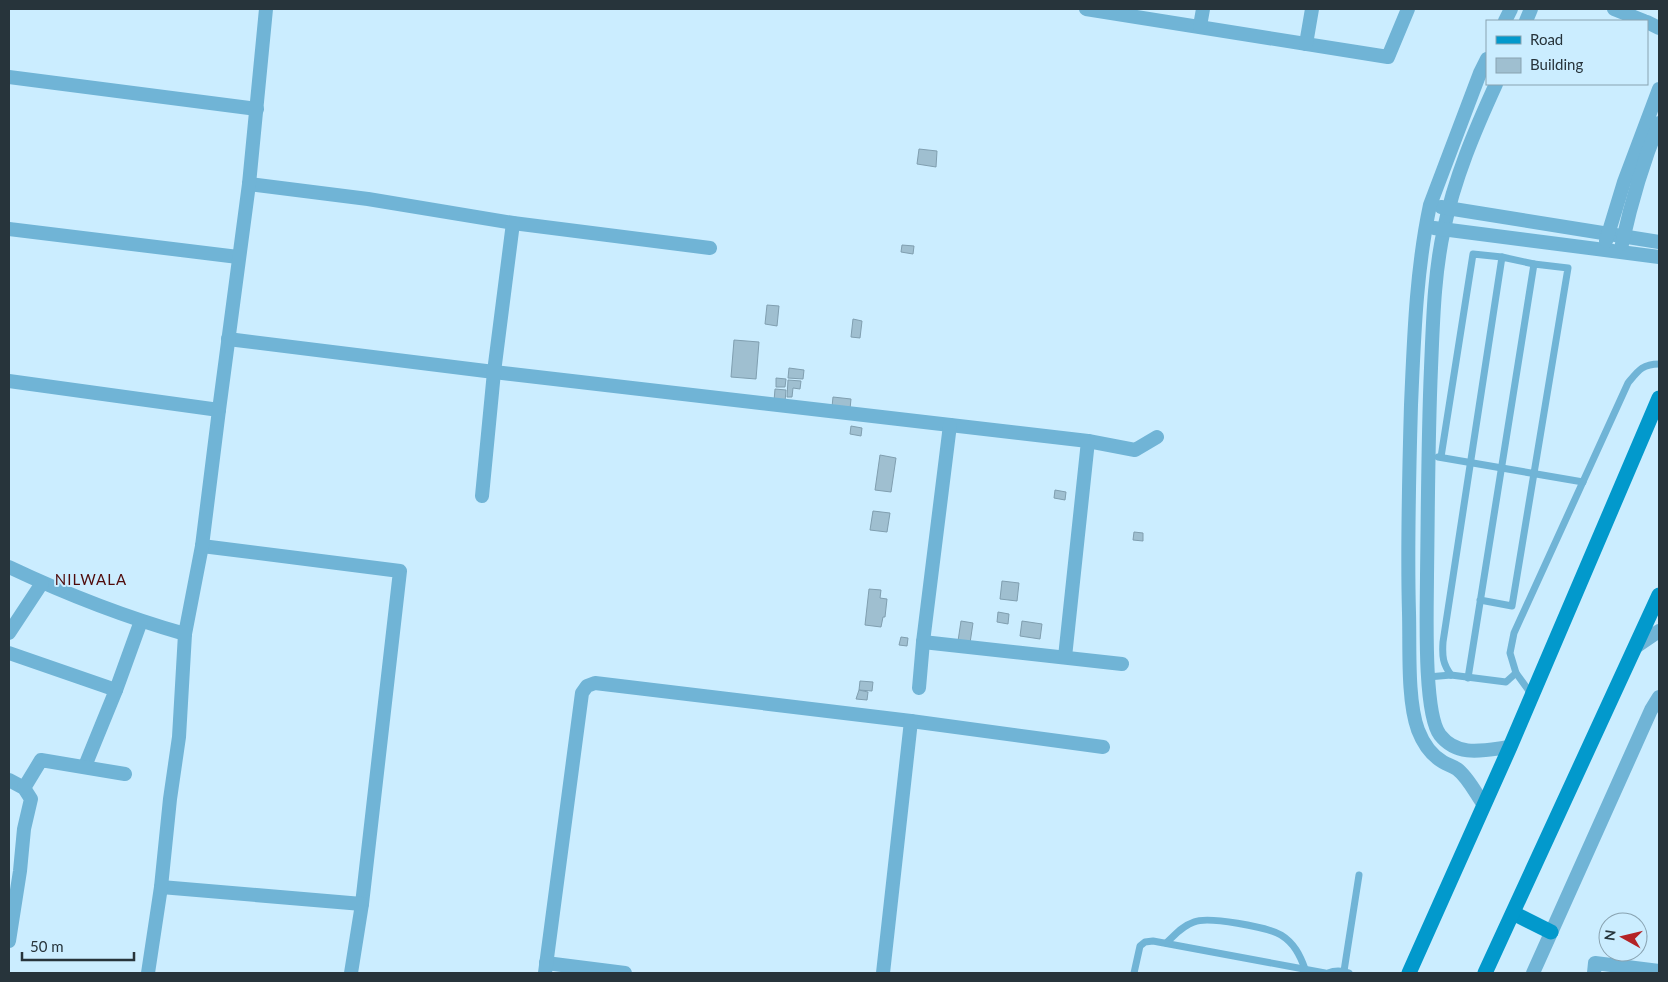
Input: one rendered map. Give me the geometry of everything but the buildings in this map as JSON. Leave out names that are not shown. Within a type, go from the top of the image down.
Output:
[{"type":"main road","points":[[1409,973],[1510,747],[1659,398]]},
{"type":"main road","points":[[1485,973],[1659,595]]},
{"type":"main road","points":[[1513,913],[1551,932]]},
{"type":"street","points":[[148,973],[162,887],[170,799],[179,737],[185,634],[202,546],[220,410],[238,257],[249,184],[266,9]]},
{"type":"street","points":[[1090,9],[1388,56],[1408,9]]},
{"type":"street","points":[[1200,26],[1203,9]]},
{"type":"street","points":[[1306,44],[1312,9]]},
{"type":"street","points":[[1506,20],[1512,9]]},
{"type":"street","points":[[1614,9],[1640,20]]},
{"type":"street","points":[[1484,805],[1457,768],[1442,762],[1428,748],[1418,730],[1413,709],[1410,675],[1408,565],[1414,324],[1426,226],[1430,205],[1480,73],[1486,62]]},
{"type":"street","points":[[9,77],[257,109]]},
{"type":"street","points":[[1496,85],[1485,108],[1449,209],[1437,274],[1432,333],[1434,456],[1428,677],[1433,718],[1439,734],[1448,743],[1458,749],[1467,751],[1510,747]]},
{"type":"street","points":[[1604,249],[1624,182],[1659,89]]},
{"type":"street","points":[[1620,251],[1629,214],[1659,123]]},
{"type":"street","points":[[249,184],[368,199],[513,223],[710,248]]},
{"type":"street","points":[[1430,205],[1659,242]]},
{"type":"street","points":[[482,496],[494,372],[513,223]]},
{"type":"street","points":[[1426,226],[1659,257]]},
{"type":"street","points":[[9,229],[238,257]]},
{"type":"street","points":[[228,339],[1088,441],[1135,450],[1157,437]]},
{"type":"street","points":[[9,381],[220,410]]},
{"type":"street","points":[[919,688],[950,425]]},
{"type":"street","points":[[1065,657],[1088,441]]},
{"type":"street","points":[[202,546],[400,571],[362,904],[351,973]]},
{"type":"street","points":[[9,567],[42,583],[141,621],[185,634]]},
{"type":"street","points":[[9,633],[42,583]]},
{"type":"street","points":[[84,766],[116,690],[141,621]]},
{"type":"street","points":[[1637,646],[1659,630]]},
{"type":"street","points":[[923,642],[1122,664]]},
{"type":"street","points":[[9,653],[116,690]]},
{"type":"street","points":[[625,973],[546,968],[582,693],[587,686],[595,683],[1103,747]]},
{"type":"street","points":[[1533,973],[1651,710],[1659,697]]},
{"type":"street","points":[[883,973],[912,722]]},
{"type":"street","points":[[24,788],[40,760],[124,774]]},
{"type":"street","points":[[9,780],[24,788],[31,799],[24,829],[20,871],[9,941]]},
{"type":"street","points":[[162,887],[362,904]]},
{"type":"street","points":[[1594,973],[1595,963],[1659,971]]},
{"type":"lane","points":[[1512,606],[1534,473],[1568,268],[1473,254],[1434,456],[1501,467],[1534,473],[1583,482]]},
{"type":"lane","points":[[1451,675],[1444,666],[1442,657],[1443,642],[1502,257]]},
{"type":"lane","points":[[1468,678],[1534,264]]},
{"type":"lane","points":[[1532,695],[1516,673],[1510,653],[1514,633],[1628,383],[1639,370],[1648,364],[1659,364]]},
{"type":"lane","points":[[1480,600],[1512,606],[1523,612]]},
{"type":"lane","points":[[1428,677],[1451,675],[1506,682],[1516,673]]},
{"type":"lane","points":[[1134,973],[1140,946],[1145,942],[1153,941],[1326,973],[1334,971],[1346,972],[1359,875]]},
{"type":"lane","points":[[1166,943],[1182,927],[1195,921],[1211,920],[1265,928],[1281,935],[1293,946],[1299,953],[1305,969]]},
{"type":"district","name":"NILWALA","points":[[91,579]]}]
